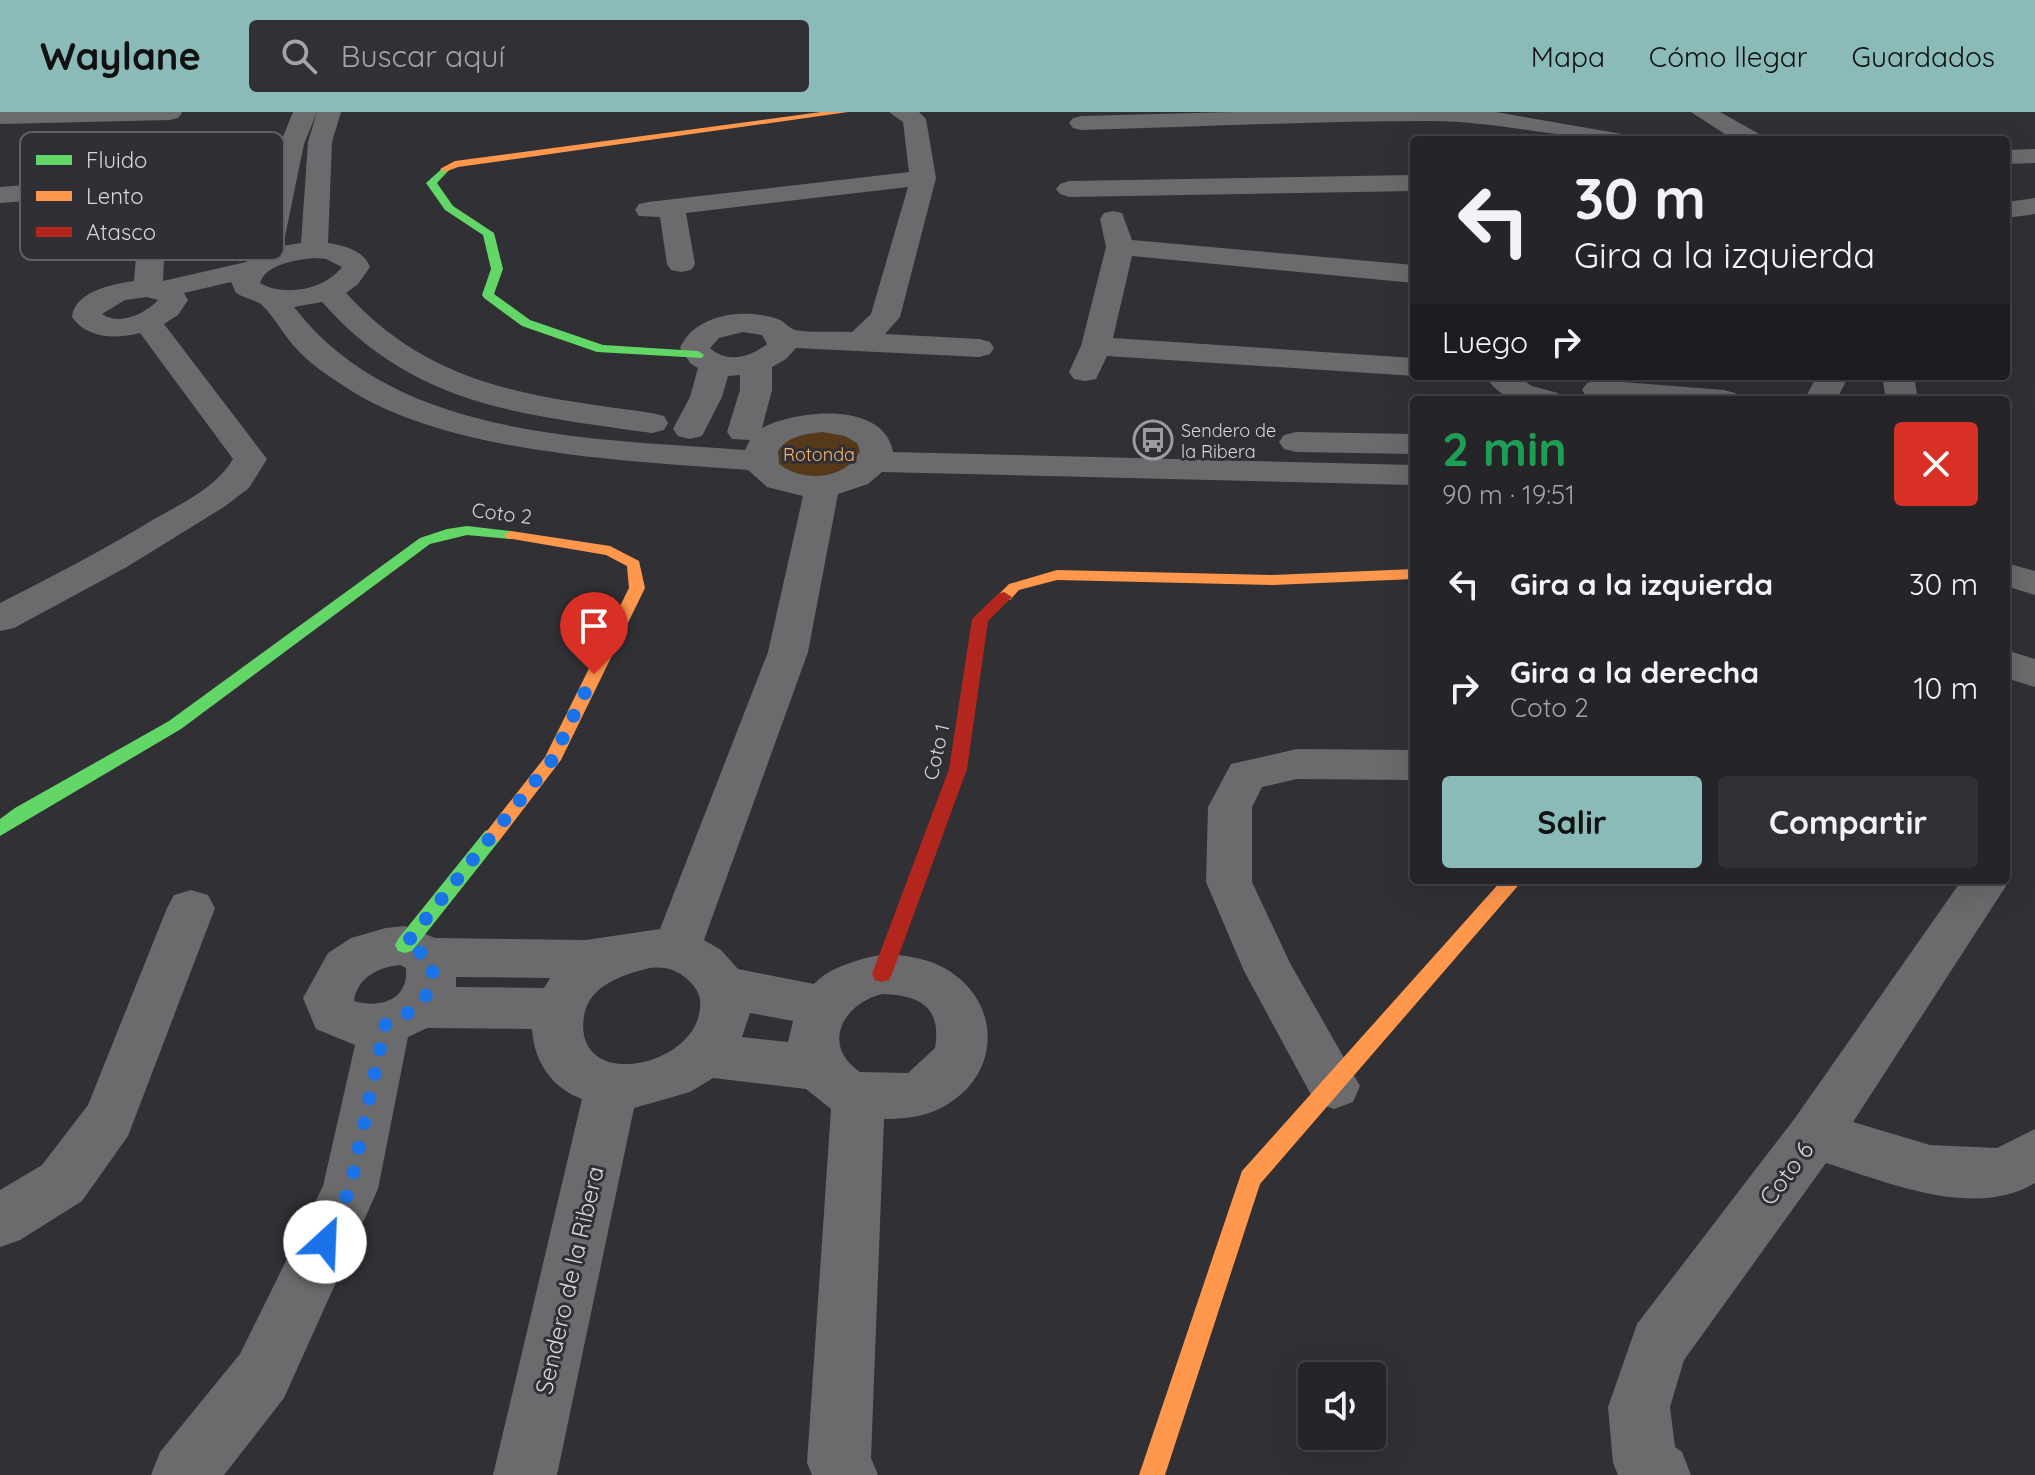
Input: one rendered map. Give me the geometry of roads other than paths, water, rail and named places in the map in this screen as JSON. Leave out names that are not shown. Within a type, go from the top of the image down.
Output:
[{"type":"street","points":[[284,177],[292,144],[305,112]]},
{"type":"street","points":[[314,250],[320,142],[329,112]]},
{"type":"street","points":[[783,338],[778,352],[756,363],[735,366],[707,359],[601,349],[526,323],[488,295],[497,269],[488,233],[449,208],[431,183],[440,171],[455,164],[843,112]]},
{"type":"street","points":[[858,344],[885,317],[923,178],[914,119],[901,112]]},
{"type":"street","points":[[1536,112],[1558,126]]},
{"type":"street","points":[[1703,112],[1745,136]]},
{"type":"street","points":[[0,117],[170,113]]},
{"type":"street","points":[[1076,118],[1432,114],[1483,116],[1558,126],[1602,136]]},
{"type":"street","points":[[1076,118],[1106,149]]},
{"type":"street","points":[[2010,157],[2035,156]]},
{"type":"street","points":[[681,264],[660,208],[923,178]]},
{"type":"street","points":[[1069,189],[1410,183]]},
{"type":"street","points":[[1107,189],[1120,247],[1090,360],[1410,367]]},
{"type":"street","points":[[0,195],[20,194]]},
{"type":"street","points":[[2010,209],[2035,206]]},
{"type":"street","points":[[1120,247],[1410,274]]},
{"type":"street","points":[[156,301],[259,279],[314,250],[345,254],[356,267],[352,275],[327,290],[299,297],[259,279]]},
{"type":"street","points":[[1,615],[112,560],[212,500],[237,481],[250,459],[156,301],[155,260]]},
{"type":"street","points":[[259,279],[264,260]]},
{"type":"street","points":[[259,279],[318,353],[368,387],[429,414],[522,437],[759,443],[804,424],[839,423],[868,433],[875,452]]},
{"type":"street","points":[[327,290],[371,335],[414,365],[466,387],[546,408],[690,429],[759,443]]},
{"type":"street","points":[[690,429],[706,397],[707,359],[695,348],[697,340],[704,333],[728,324],[757,323],[770,327],[783,338],[979,348]]},
{"type":"street","points":[[756,363],[759,443],[774,478],[804,486],[822,486],[854,478],[875,452],[1153,440],[1410,444]]},
{"type":"street","points":[[1588,393],[1646,396]]},
{"type":"street","points":[[875,452],[1410,475]]},
{"type":"street","points":[[676,950],[788,652],[822,486]]},
{"type":"street","name":"Coto 2","points":[[0,829],[21,813],[175,725],[425,541],[446,531],[473,529],[610,551],[634,564],[637,588],[552,760],[417,951]]},
{"type":"street","points":[[2010,546],[2035,553]]},
{"type":"street","name":"Coto 1","points":[[882,974],[958,769],[980,619],[1014,587],[1057,575],[1273,580],[1410,574]]},
{"type":"street","points":[[2010,575],[2035,583]]},
{"type":"street","points":[[2010,665],[2035,674]]},
{"type":"street","points":[[1334,1086],[1269,971],[1229,882],[1230,807],[1246,775],[1297,764],[1410,765]]},
{"type":"street","points":[[1152,1475],[1250,1178],[1510,884]]},
{"type":"street","name":"Coto 6","points":[[1659,1475],[1645,1463],[1639,1407],[1658,1345],[1814,1135],[1983,884]]},
{"type":"street","points":[[0,1221],[62,1183],[109,1119],[191,908]]},
{"type":"street","points":[[558,1009],[401,1016],[351,1026],[331,1009],[329,996],[333,982],[355,958],[389,946],[417,951],[606,959]]},
{"type":"street","points":[[641,948],[676,950],[706,963],[724,987],[726,1009],[719,1033],[704,1055],[683,1071],[658,1082],[601,1084],[577,1073],[561,1055],[555,1032],[558,1009],[577,980],[606,959],[641,948]]},
{"type":"street","points":[[183,1475],[262,1376],[350,1189],[401,1016],[432,987],[434,968],[417,951]]},
{"type":"street","points":[[704,1055],[839,1082],[911,1096],[935,1085],[953,1068],[963,1048],[964,1028],[958,1009],[946,992],[927,981],[905,975],[882,974],[859,980],[839,991],[823,1007],[815,1026],[813,1048],[839,1082],[839,1463],[846,1475]]},
{"type":"street","points":[[724,987],[823,1007]]},
{"type":"street","name":"Sendero de la Ribera","points":[[525,1475],[612,1085]]},
{"type":"street","points":[[1814,1135],[1930,1170],[2003,1173],[2035,1154]]},
{"type":"place","name":"Sendero de la Ribera","points":[[1153,440]]},
{"type":"park label","name":"Rotonda","points":[[819,454]]}]
